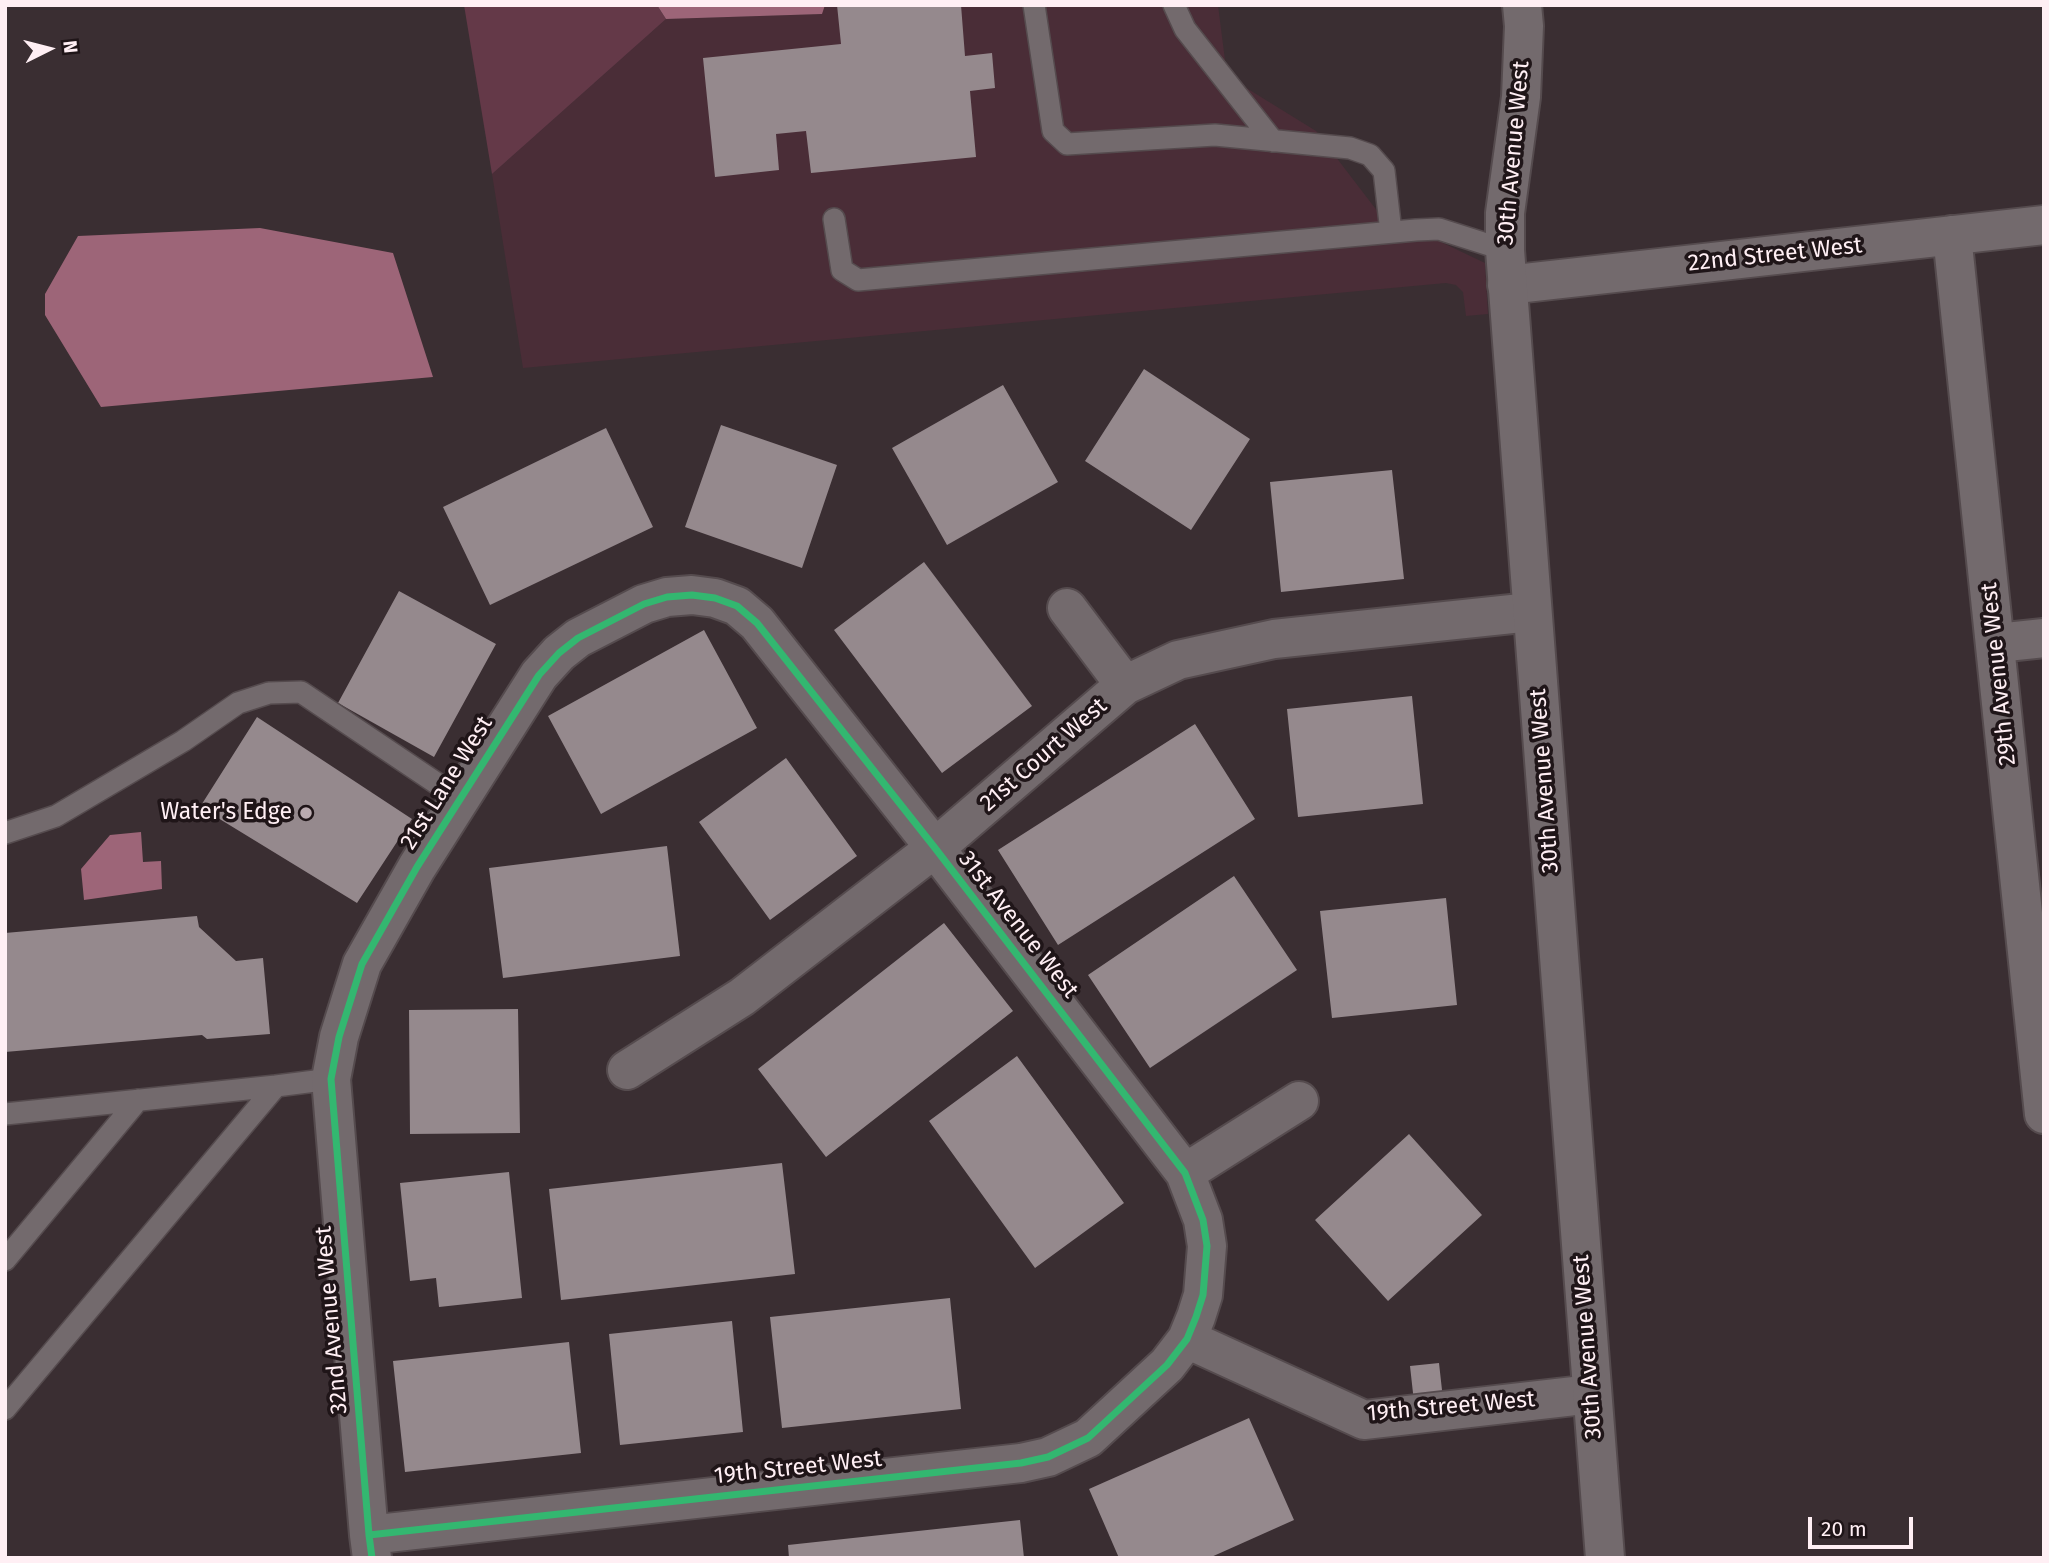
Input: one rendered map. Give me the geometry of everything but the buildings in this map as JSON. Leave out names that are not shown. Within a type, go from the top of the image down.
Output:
[{"type":"street","name":"30th Avenue West","points":[[1522,5],[1524,26],[1521,97],[1505,213],[1506,267],[1605,1558]]},
{"type":"street","name":"22nd Street West","points":[[1506,267],[1952,235],[2044,225]]},
{"type":"street","name":"29th Avenue West","points":[[1952,235],[1997,643],[2044,1114]]},
{"type":"street","name":"21st Lane West","points":[[331,1079],[339,1037],[362,964],[417,867],[539,675],[559,653],[578,638],[644,604],[667,597],[692,595]]},
{"type":"street","name":"31st Avenue West","points":[[692,595],[715,598],[737,606],[757,623],[935,848],[1185,1173],[1203,1220],[1207,1246],[1203,1295],[1186,1339]]},
{"type":"street","points":[[1068,608],[1125,685]]},
{"type":"street","name":"21st Court West","points":[[627,1070],[742,997],[935,848],[1125,685],[1178,660],[1273,639],[1531,612]]},
{"type":"street","points":[[1997,643],[2044,638]]},
{"type":"street","name":"32nd Avenue West","points":[[331,1079],[370,1546]]},
{"type":"street","points":[[1185,1173],[1299,1101]]},
{"type":"street","name":"19th Street West","points":[[370,1546],[1021,1463],[1048,1457],[1088,1438],[1167,1365],[1186,1339],[1364,1420],[1592,1394]]},
{"type":"lane","points":[[1034,5],[1053,131],[1067,144],[1215,135],[1350,148],[1370,155],[1384,171],[1391,232]]},
{"type":"lane","points":[[1174,5],[1185,29],[1273,141]]},
{"type":"lane","points":[[834,219],[842,270],[858,279],[1439,229],[1506,267]]},
{"type":"lane","points":[[5,833],[56,816],[183,741],[238,703],[269,693],[301,692],[460,799]]},
{"type":"lane","points":[[5,1114],[331,1079]]},
{"type":"lane","points":[[5,1409],[276,1086]]},
{"type":"lane","points":[[5,1261],[138,1100]]},
{"type":"shaded area","points":[[464,5],[657,5],[666,19],[492,174]]},
{"type":"shaded area","points":[[657,5],[825,5],[822,14],[666,19]]},
{"type":"shaded area","points":[[825,5],[1218,5],[1227,76],[1316,131],[1378,212],[1485,263],[1488,314],[1466,316],[1463,292],[1456,285],[1446,283],[523,368],[492,174],[666,19],[821,14]]},
{"type":"shaded area","points":[[260,228],[393,253],[433,377],[101,407],[45,315],[45,294],[78,236]]},
{"type":"shaded area","points":[[141,832],[143,862],[161,861],[162,889],[84,900],[81,869],[110,835]]},
{"type":"cycle path","points":[[369,1535],[1021,1463],[1048,1457],[1088,1438],[1167,1365],[1187,1339],[1196,1317],[1203,1295],[1207,1246],[1203,1220],[1185,1173],[935,848],[757,623],[737,606],[715,598],[692,595],[667,597],[644,604],[578,638],[559,653],[539,675],[417,867],[362,964],[339,1037],[331,1079],[369,1535],[372,1558]]},
{"type":"place","name":"Water's Edge","points":[[306,813]]}]
